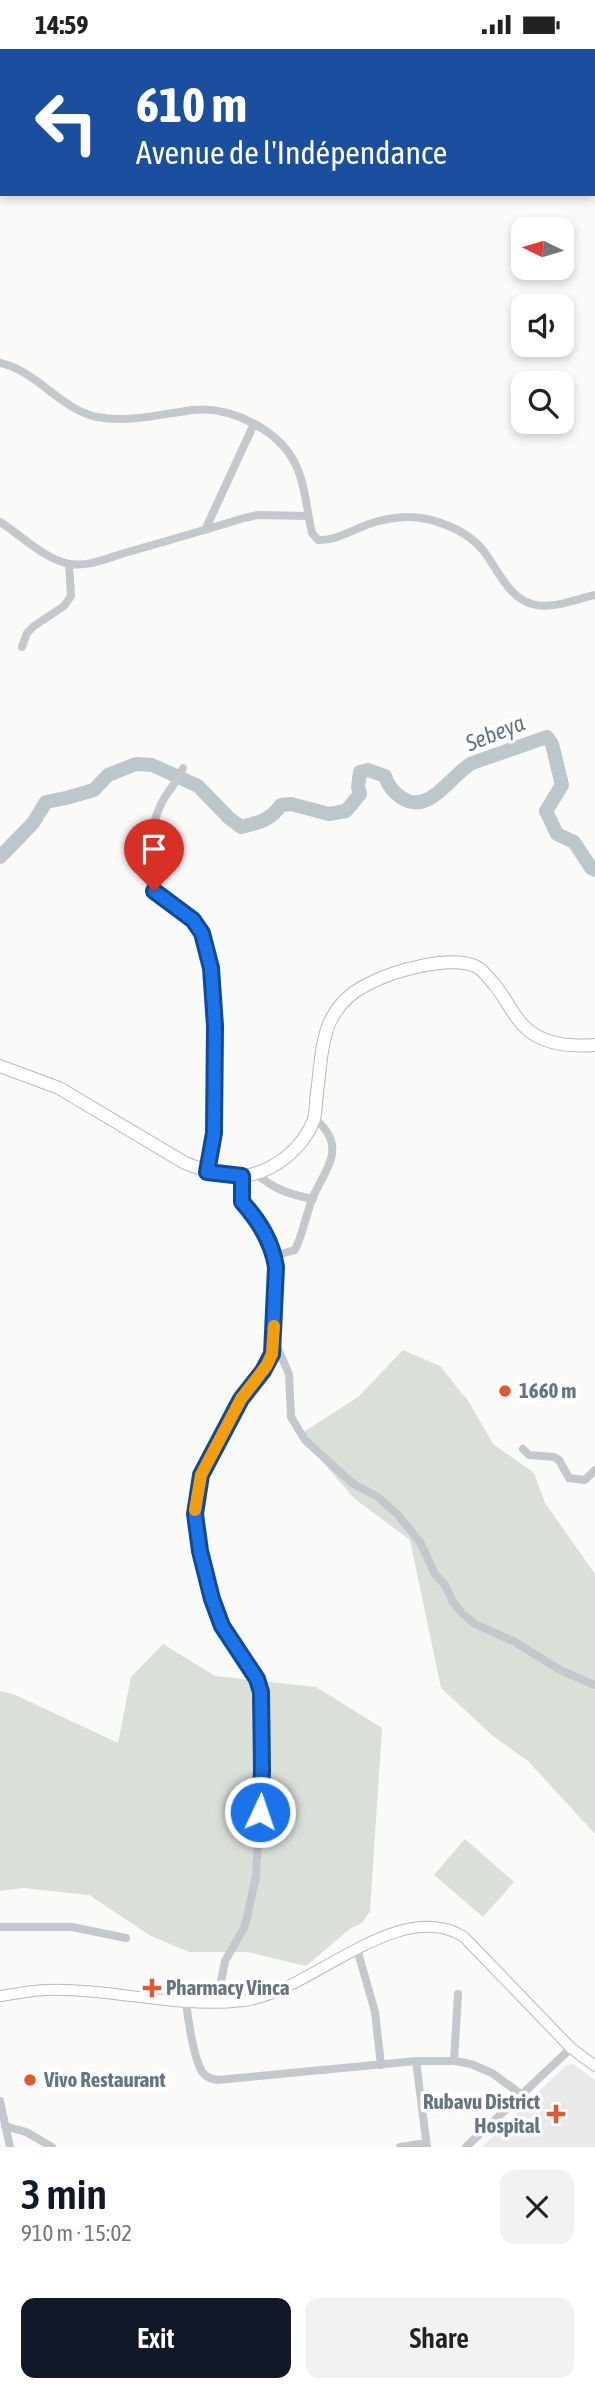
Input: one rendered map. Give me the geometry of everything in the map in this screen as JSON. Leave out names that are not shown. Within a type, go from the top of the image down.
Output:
[{"type":"highway","points":[[0,1066],[59,1089],[185,1163],[207,1172],[248,1174],[269,1168],[293,1152],[303,1140],[314,1118],[326,1027],[337,1007],[367,984],[428,964],[449,962],[477,966],[501,992],[523,1026],[545,1041],[565,1045],[595,1045]]},
{"type":"main road","points":[[0,1997],[46,1990],[69,1990],[186,2002],[217,2003],[258,1998],[357,1949],[398,1932],[418,1926],[446,1929],[464,1937],[571,2048],[595,2066]]},
{"type":"street","points":[[0,363],[15,367],[76,409],[93,416],[138,419],[212,410],[238,416],[254,424],[288,452],[298,470],[312,533],[318,540],[326,540],[390,519],[415,517],[436,521],[472,538],[507,586],[532,604],[554,604],[595,595]]},
{"type":"street","points":[[205,530],[254,424]]},
{"type":"street","points":[[0,522],[44,552],[69,563],[87,563],[258,515],[308,516]]},
{"type":"street","points":[[22,647],[27,633],[64,606],[71,596],[69,563]]},
{"type":"street","points":[[181,774],[161,803],[151,832],[148,846],[149,876],[154,891],[193,920],[202,933],[211,968],[215,1026],[214,1133],[207,1172]]},
{"type":"street","points":[[274,1256],[295,1250],[313,1199],[327,1172],[333,1147],[331,1137],[324,1126],[314,1118]]},
{"type":"street","points":[[217,2003],[225,1961],[245,1926],[256,1877],[263,1709],[257,1679],[218,1617],[198,1542],[195,1514],[201,1475],[241,1399],[267,1365],[274,1339],[274,1256],[262,1227],[242,1202],[248,1174],[272,1187],[313,1199]]},
{"type":"street","points":[[274,1339],[289,1374],[290,1417],[305,1440],[352,1483],[378,1497],[397,1514],[420,1542],[435,1574],[462,1613],[475,1624],[515,1643],[560,1670],[595,1685]]},
{"type":"street","points":[[523,1450],[529,1455],[554,1457],[559,1460],[569,1478],[576,1480],[585,1480],[595,1470]]},
{"type":"street","points":[[0,1927],[72,1927],[126,1938]]},
{"type":"street","points":[[357,1949],[375,2012],[381,2065]]},
{"type":"street","points":[[454,2061],[458,1994]]},
{"type":"street","points":[[186,2002],[192,2038],[202,2072],[208,2078],[218,2080],[416,2061],[454,2061],[471,2064],[492,2073],[522,2095]]},
{"type":"street","points":[[466,2147],[571,2048]]},
{"type":"street","points":[[400,2147],[427,2145],[416,2061]]},
{"type":"street","points":[[0,2101],[10,2147]]},
{"type":"street","points":[[5,2126],[26,2132],[52,2147]]},
{"type":"shaded area","points":[[403,1350],[440,1366],[469,1402],[493,1444],[534,1473],[545,1503],[595,1574],[595,1834],[528,1761],[493,1736],[441,1688],[410,1540],[355,1499],[299,1435],[358,1397]]},
{"type":"shaded area","points":[[163,1644],[215,1676],[316,1687],[382,1728],[370,1911],[362,1923],[351,1928],[306,1966],[248,1952],[189,1952],[151,1936],[89,1895],[24,1888],[0,1891],[0,1691],[13,1694],[118,1743],[131,1677]]},
{"type":"shaded area","points":[[465,1839],[514,1882],[483,1917],[434,1875]]},
{"type":"shaded area","name":"Rubavu District Hospital","points":[[573,2064],[595,2080],[595,2147],[482,2147],[565,2066]]},
{"type":"waterway","name":"Sebeya","points":[[0,857],[33,823],[46,802],[94,790],[108,775],[136,764],[152,765],[198,786],[241,827],[268,817],[281,805],[291,804],[329,814],[346,811],[360,794],[360,772],[368,770],[385,776],[392,789],[402,798],[421,802],[439,792],[472,763],[547,737],[552,744],[562,785],[546,811],[557,834],[574,842],[595,870]]},
{"type":"slow traffic","points":[[195,1510],[201,1475],[241,1399],[263,1371],[272,1354],[274,1326]]},
{"type":"place","name":"1660 m","points":[[505,1391]]},
{"type":"place","name":"Pharmacy Vinca","points":[[152,1988]]},
{"type":"place","name":"Vivo Restaurant","points":[[30,2080]]},
{"type":"place","name":"Rubavu District Hospital","points":[[556,2114]]},
{"type":"route","points":[[154,891],[193,920],[202,933],[211,968],[215,1026],[214,1133],[207,1172],[242,1176],[242,1202],[262,1227],[276,1267],[272,1354],[263,1371],[241,1399],[201,1475],[195,1514],[200,1551],[222,1626],[257,1679],[261,1692],[263,1709],[260,1812]]}]
